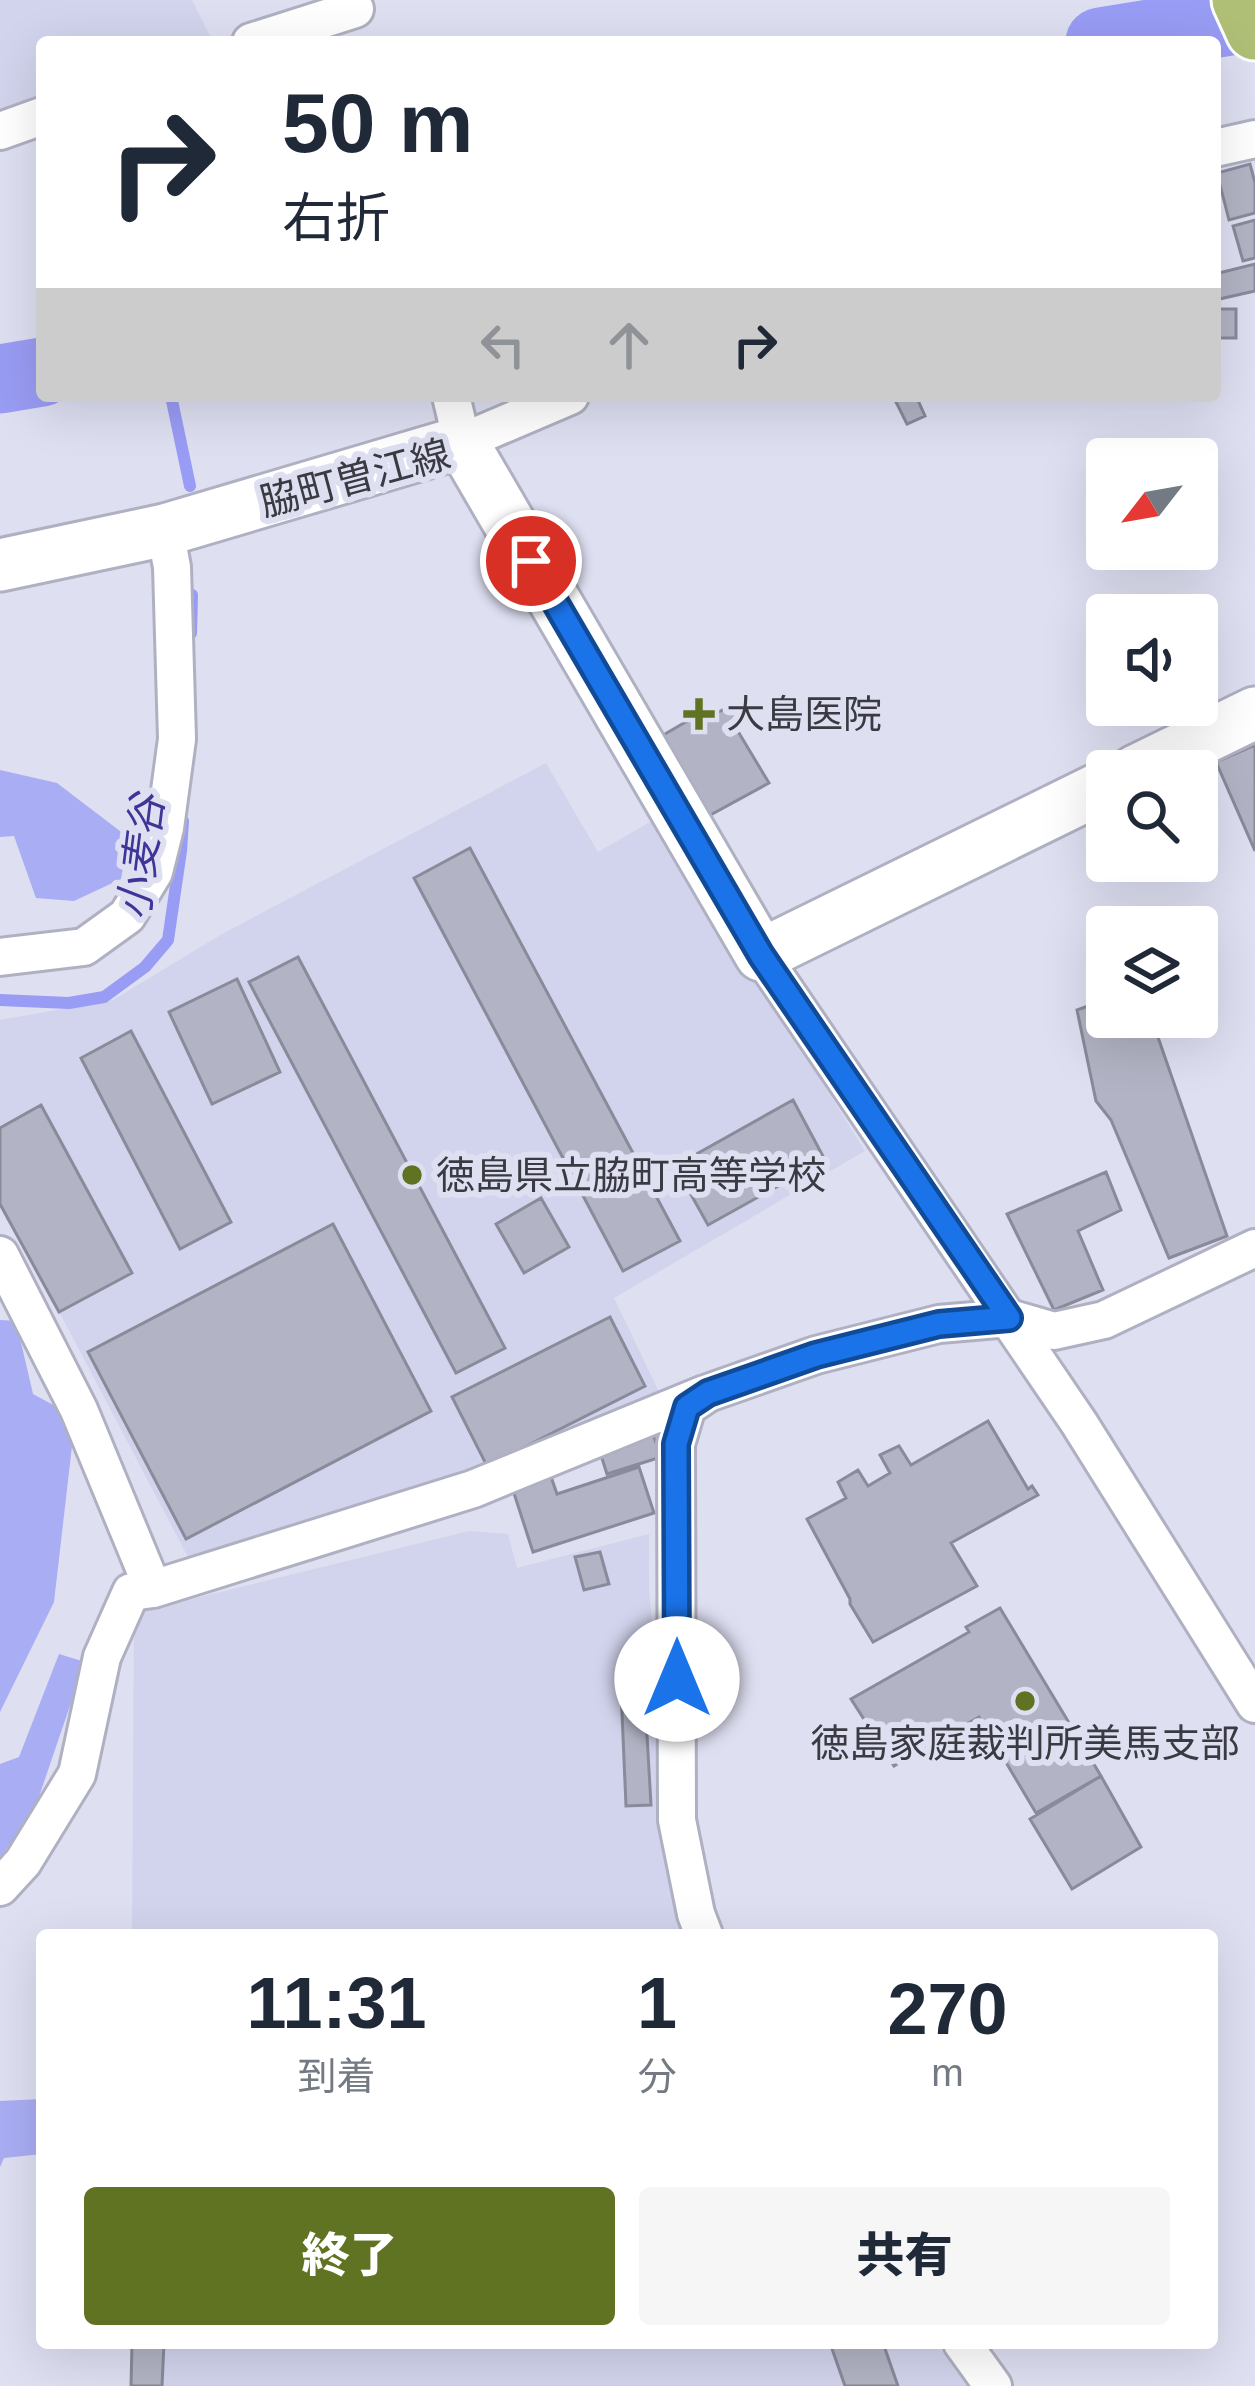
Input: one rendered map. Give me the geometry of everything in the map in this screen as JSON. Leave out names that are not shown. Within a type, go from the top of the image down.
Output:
[{"type":"main road","points":[[1241,0],[1255,31]]},
{"type":"main road","name":"脇町曽江線","points":[[0,565],[165,530],[456,419],[761,955]]},
{"type":"main road","points":[[1179,750],[1255,713]]},
{"type":"main road","points":[[761,955],[1086,795]]},
{"type":"street","points":[[277,36],[359,17]]},
{"type":"street","points":[[0,131],[36,118]]},
{"type":"street","points":[[1221,147],[1255,139]]},
{"type":"street","points":[[456,419],[540,402]]},
{"type":"street","points":[[0,957],[83,947],[127,916],[154,872],[177,739],[172,567],[165,530]]},
{"type":"street","points":[[761,955],[1079,1423],[1255,1704]]},
{"type":"street","points":[[0,1887],[22,1862],[76,1774],[102,1658],[131,1592],[472,1489],[708,1393],[816,1355],[939,1324],[1009,1318],[1054,1331],[1105,1320],[1255,1248]]},
{"type":"street","points":[[0,1255],[79,1410],[154,1588]]},
{"type":"street","points":[[702,1929],[677,1820],[676,1444],[687,1407],[708,1393]]},
{"type":"street","points":[[966,2349],[993,2386]]},
{"type":"shaded area","points":[[0,0],[192,0],[210,36],[36,36],[36,111],[0,124]]},
{"type":"shaded area","name":"徳島県立脇町高等学校","points":[[546,763],[598,852],[657,818],[865,1151],[614,1298],[661,1396],[476,1476],[190,1561],[0,1199],[0,1020],[113,1000],[222,934]]},
{"type":"shaded area","points":[[0,770],[57,783],[129,838],[121,879],[74,901],[36,898],[14,836],[0,837]]},
{"type":"shaded area","points":[[0,1320],[16,1321],[33,1394],[57,1407],[72,1446],[54,1602],[0,1712]]},
{"type":"shaded area","points":[[469,1531],[508,1534],[517,1568],[649,1534],[671,1885],[687,1929],[132,1929],[134,1613]]},
{"type":"shaded area","points":[[59,1654],[85,1662],[33,1814],[0,1857],[0,1764],[19,1757]]},
{"type":"shaded area","points":[[36,2099],[36,2155],[4,2158],[0,2167],[0,2101]]},
{"type":"shaded area","points":[[131,2349],[940,2349],[967,2386],[131,2386]]},
{"type":"building","points":[[1250,164],[1255,213],[1229,220],[1221,172]]},
{"type":"building","points":[[1255,220],[1255,258],[1243,261],[1233,226]]},
{"type":"building","points":[[1255,264],[1255,291],[1221,299],[1221,272]]},
{"type":"building","points":[[1221,309],[1236,309],[1236,338],[1221,338]]},
{"type":"building","points":[[896,402],[919,402],[925,416],[907,424]]},
{"type":"building","points":[[731,706],[741,723],[736,728],[769,783],[692,825],[646,745],[708,709],[712,715]]},
{"type":"building","points":[[1255,745],[1255,851],[1218,767],[1218,761]]},
{"type":"building","points":[[470,848],[680,1241],[623,1271],[414,878]]},
{"type":"building","points":[[298,957],[505,1348],[456,1373],[249,982]]},
{"type":"building","points":[[237,979],[280,1072],[212,1104],[169,1012]]},
{"type":"building","points":[[1086,1007],[1086,1038],[1158,1038],[1227,1236],[1169,1258],[1111,1120],[1096,1101],[1077,1010]]},
{"type":"building","points":[[131,1031],[231,1222],[180,1249],[81,1058]]},
{"type":"building","points":[[793,1100],[825,1160],[708,1225],[675,1166]]},
{"type":"building","points":[[41,1105],[132,1273],[59,1312],[0,1204],[0,1128]]},
{"type":"building","points":[[1106,1172],[1121,1210],[1078,1231],[1103,1290],[1054,1310],[1007,1214]]},
{"type":"building","points":[[541,1198],[569,1247],[524,1273],[496,1224]]},
{"type":"building","points":[[333,1224],[431,1411],[186,1539],[88,1352]]},
{"type":"building","points":[[610,1317],[645,1386],[487,1466],[452,1397]]},
{"type":"building","points":[[988,1421],[1028,1489],[1032,1486],[1038,1495],[951,1543],[977,1586],[873,1642],[807,1519],[846,1498],[838,1482],[858,1470],[868,1486],[890,1473],[880,1455],[899,1446],[911,1465]]},
{"type":"building","points":[[650,1426],[661,1457],[607,1474],[597,1443]]},
{"type":"building","points":[[639,1467],[654,1513],[533,1552],[510,1481],[548,1468],[557,1494]]},
{"type":"building","points":[[600,1552],[609,1584],[584,1590],[575,1557]]},
{"type":"building","points":[[1000,1608],[1101,1776],[1036,1813],[979,1717],[894,1766],[851,1699],[969,1632],[966,1627]]},
{"type":"building","points":[[643,1665],[651,1805],[626,1806],[620,1666]]},
{"type":"building","points":[[1101,1776],[1141,1847],[1072,1889],[1030,1819]]},
{"type":"building","points":[[132,2349],[164,2349],[162,2386],[131,2386]]},
{"type":"building","points":[[832,2349],[885,2349],[898,2386],[845,2386]]},
{"type":"waterway","points":[[1137,36],[1255,17]]},
{"type":"waterway","points":[[0,379],[36,373]]},
{"type":"waterway","name":"小麦谷","points":[[172,402],[190,486]]},
{"type":"waterway","name":"小麦谷","points":[[191,633],[192,595]]},
{"type":"waterway","name":"小麦谷","points":[[0,1000],[69,1003],[104,997],[145,967],[168,940],[183,821]]},
{"type":"place","name":"大島医院","points":[[699,714]]},
{"type":"place","name":"徳島県立脇町高等学校","points":[[412,1175]]},
{"type":"place","name":"徳島家庭裁判所美馬支部","points":[[1025,1701]]},
{"type":"route","points":[[531,561],[761,955],[1009,1318],[939,1324],[816,1355],[708,1393],[687,1407],[676,1444],[677,1679]]}]
